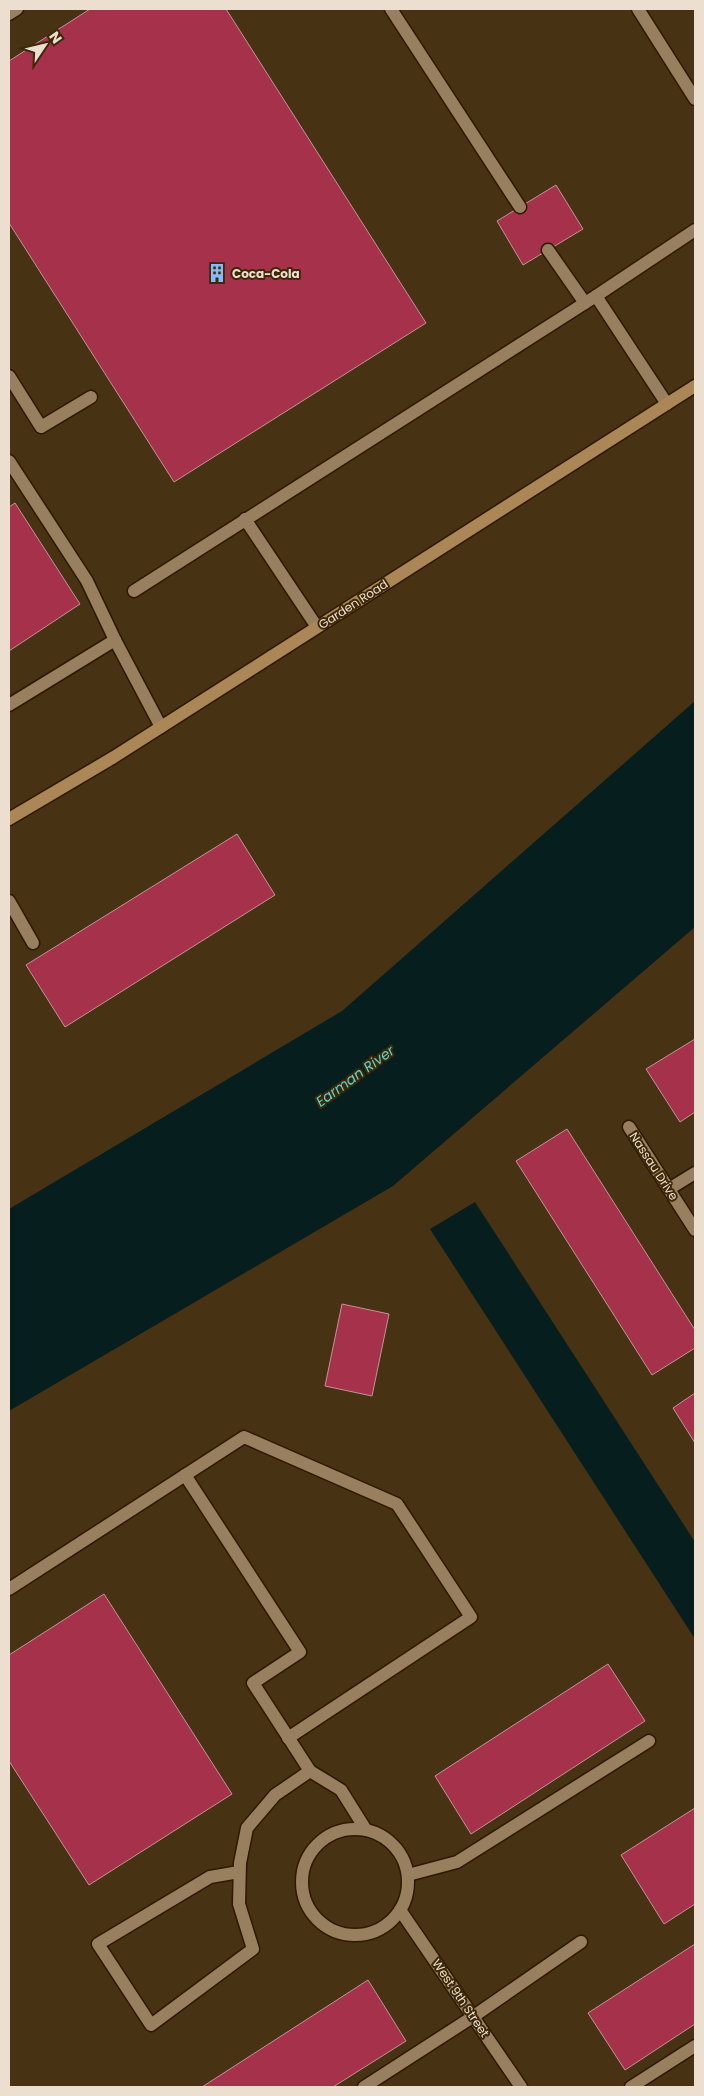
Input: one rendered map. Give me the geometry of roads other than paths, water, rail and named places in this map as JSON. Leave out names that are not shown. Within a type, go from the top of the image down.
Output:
[{"type":"street","points":[[9,14],[17,9]]},
{"type":"street","points":[[392,9],[520,207]]},
{"type":"street","points":[[638,9],[695,99]]},
{"type":"street","points":[[134,591],[695,230]]},
{"type":"street","points":[[548,250],[590,299],[667,404]]},
{"type":"street","points":[[9,376],[41,427],[91,396]]},
{"type":"street","name":"Garden Road","points":[[9,819],[161,727],[695,386]]},
{"type":"street","points":[[9,461],[86,581],[161,727]]},
{"type":"street","points":[[245,518],[317,627]]},
{"type":"street","points":[[9,705],[115,640]]},
{"type":"street","points":[[9,901],[33,942]]},
{"type":"street","name":"Nassau Drive","points":[[629,1127],[695,1230]]},
{"type":"street","points":[[669,1189],[695,1173]]},
{"type":"street","points":[[9,1589],[244,1437],[397,1504],[471,1617],[288,1738]]},
{"type":"street","points":[[185,1475],[300,1652],[253,1683],[310,1772],[341,1790],[366,1830]]},
{"type":"street","points":[[408,1875],[456,1862],[649,1741]]},
{"type":"street","points":[[239,1872],[210,1877],[98,1944],[151,2025],[253,1949],[239,1904],[239,1872],[247,1828],[275,1795],[310,1772]]},
{"type":"street","points":[[348,1829],[366,1830],[384,1837],[402,1857],[408,1875],[407,1893],[400,1910],[392,1921],[376,1931],[358,1936],[330,1929],[315,1918],[308,1908],[302,1890],[303,1871],[307,1858],[318,1843],[334,1833],[348,1829]]},
{"type":"street","name":"West 9th Street","points":[[400,1910],[521,2087]]},
{"type":"street","points":[[364,2087],[474,2016],[581,1942]]},
{"type":"street","points":[[631,2087],[695,2046]]},
{"type":"water","name":"Earman River","points":[[695,701],[695,927],[393,1186],[9,1411],[9,1209],[342,1011]]},
{"type":"water","points":[[475,1202],[695,1542],[695,1639],[430,1229]]},
{"type":"place","name":"Coca-Cola","points":[[217,273]]}]
